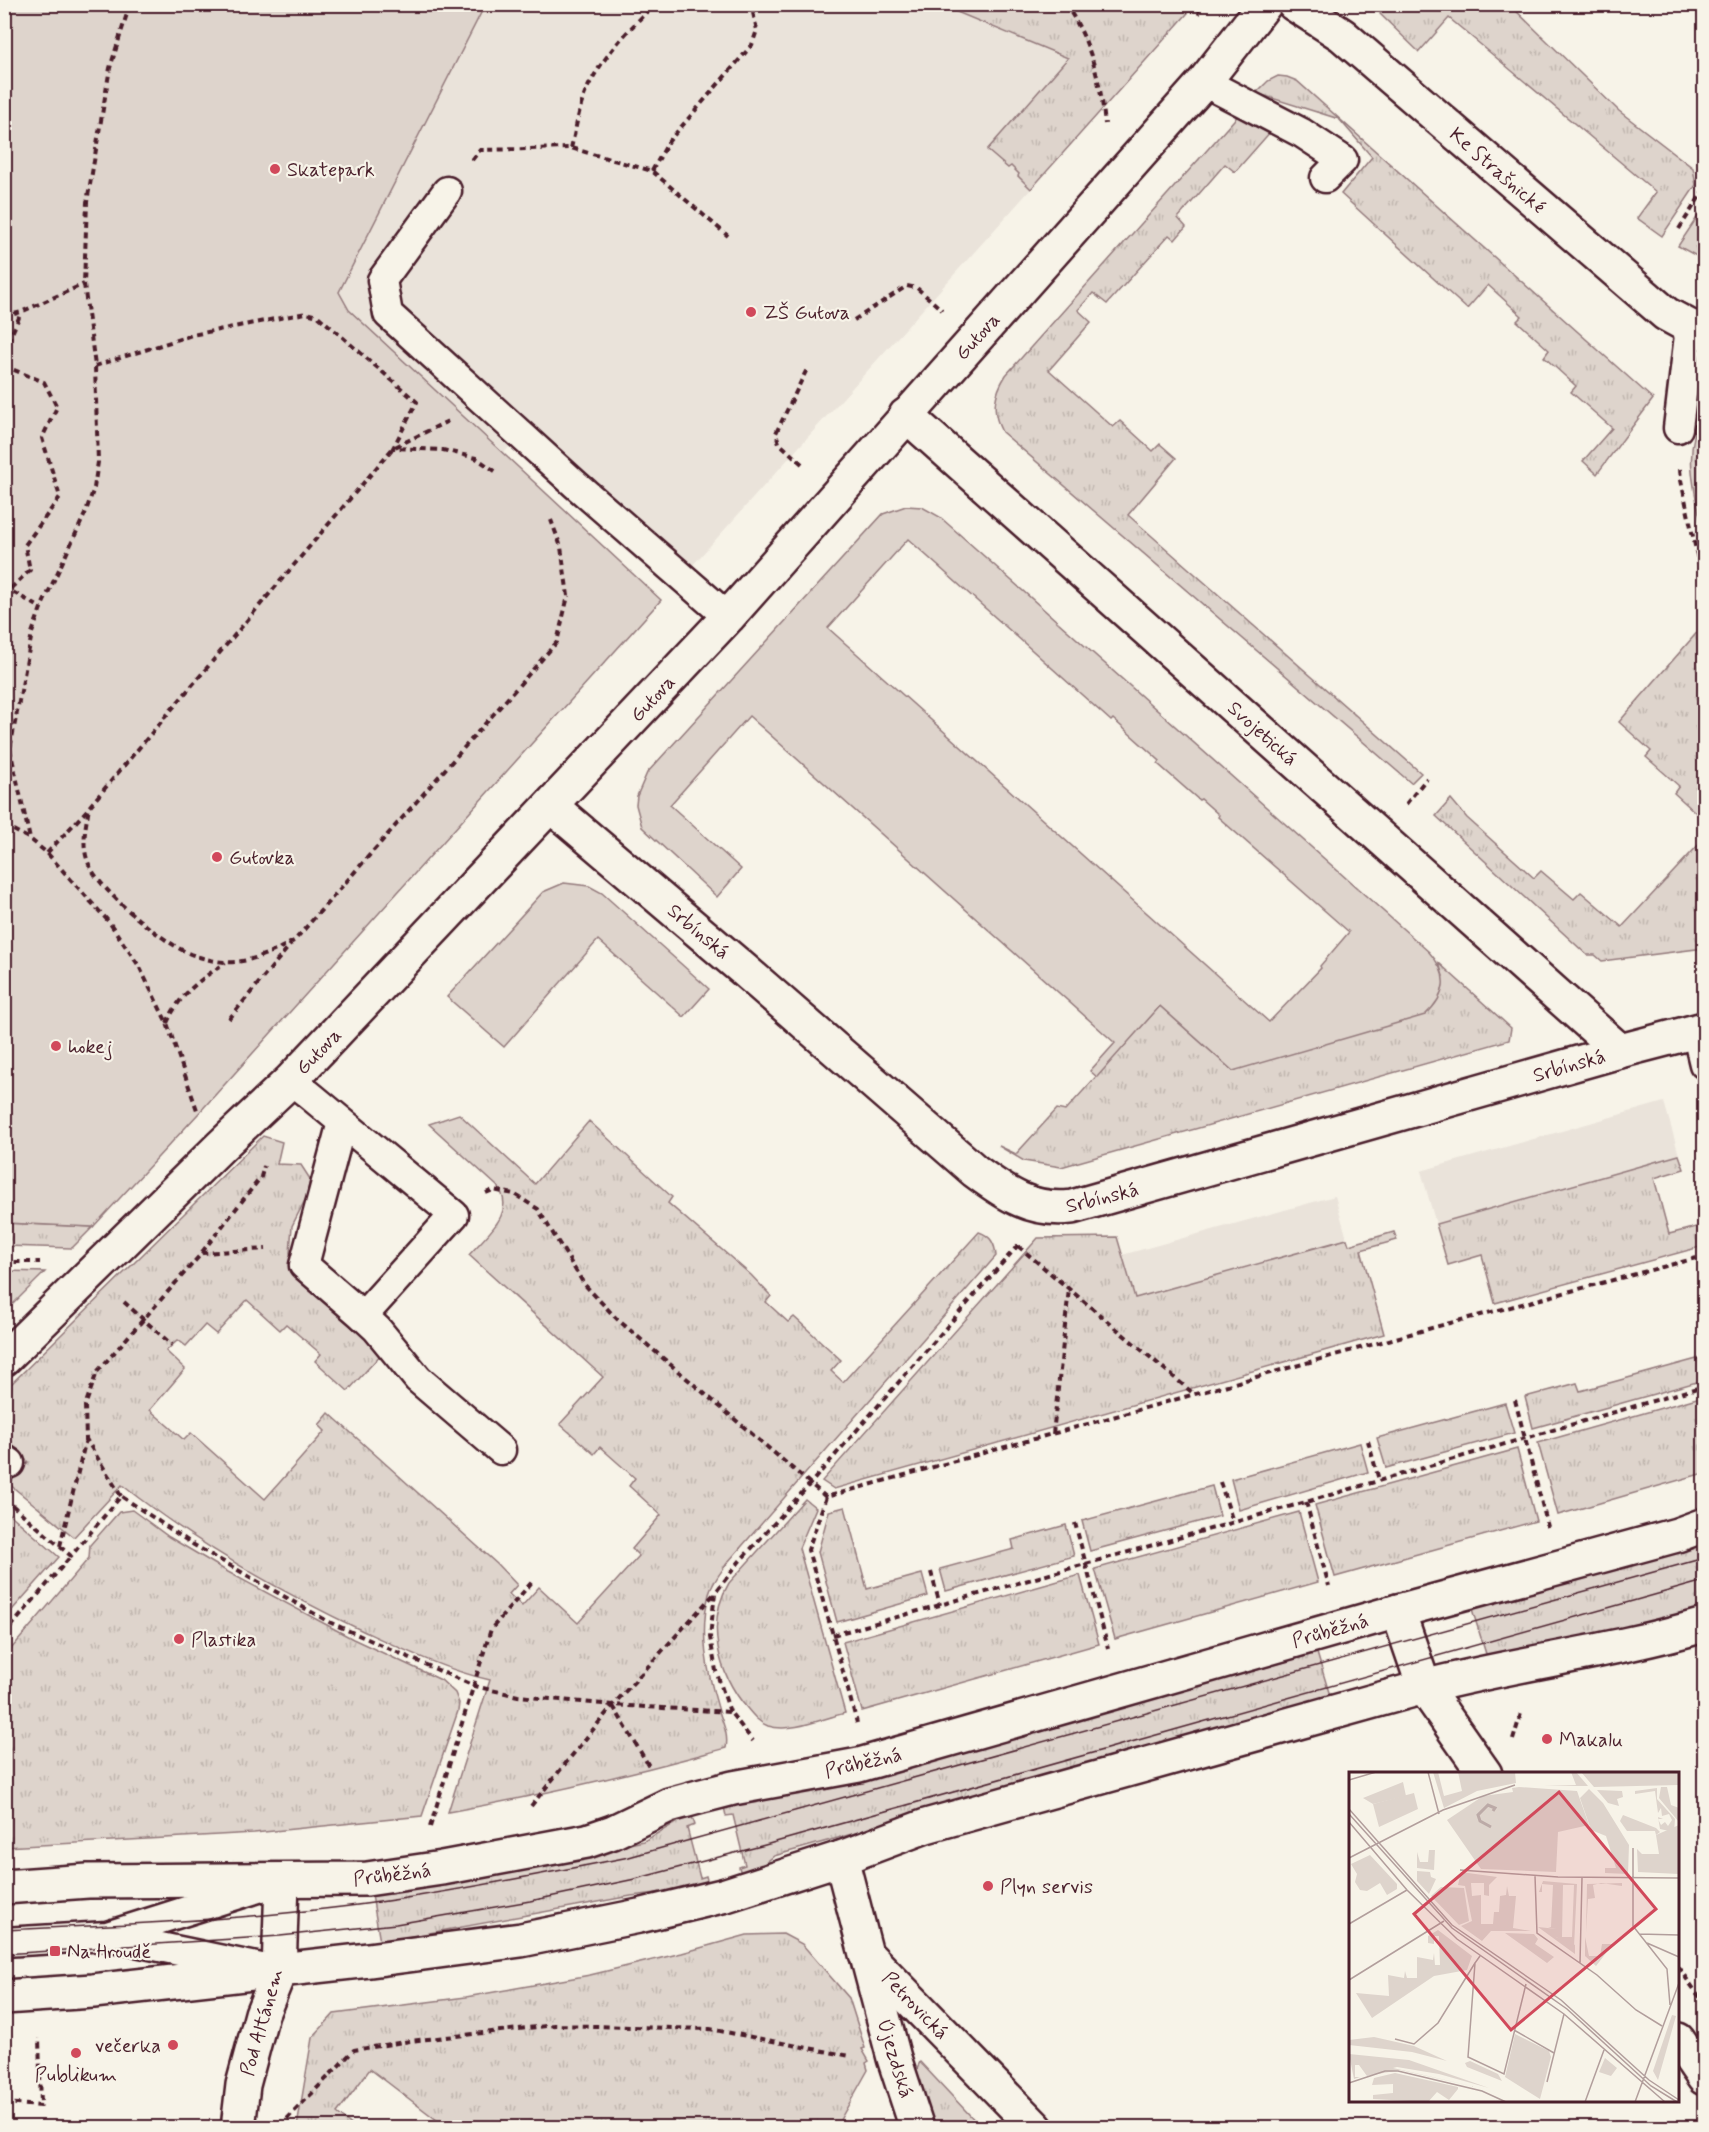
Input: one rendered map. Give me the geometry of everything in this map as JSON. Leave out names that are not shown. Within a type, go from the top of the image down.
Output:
[{"type":"street","name":"Gutova","points":[[4,1359],[291,1080],[728,617],[1204,82],[1265,4]]},
{"type":"street","name":"Ke Strašnické","points":[[1294,4],[1342,35],[1666,314],[1697,328]]},
{"type":"street","name":"Svojetická","points":[[906,415],[1620,1051]]},
{"type":"street","name":"Srbínská","points":[[551,806],[975,1171],[1000,1190],[1042,1208],[1072,1207],[1700,1030]]},
{"type":"street","name":"Průběžná","points":[[4,1887],[88,1881],[367,1879],[442,1868],[587,1841],[613,1832],[669,1805],[733,1788],[859,1766],[1398,1611],[1677,1535],[1704,1525]]},
{"type":"street","points":[[1398,1611],[1424,1688],[1484,1772]]},
{"type":"street","points":[[4,1997],[93,1991],[279,1971],[521,1940],[639,1916],[726,1895],[841,1858],[926,1826],[1424,1688],[1472,1675],[1664,1637],[1704,1625]]},
{"type":"street","name":"Petrovická","points":[[841,1858],[867,1954],[1036,2127]]},
{"type":"street","name":"Pod Altánem","points":[[238,2127],[243,2085],[262,2014],[279,1971],[282,1881]]},
{"type":"street","name":"Újezdská","points":[[867,1954],[894,2058],[918,2127]]},
{"type":"street","points":[[1679,2043],[1704,2078]]},
{"type":"lane","points":[[1204,82],[1302,133],[1343,160],[1325,178]]},
{"type":"lane","points":[[447,191],[382,280],[388,314],[575,484],[728,617]]},
{"type":"lane","points":[[1678,428],[1697,328]]},
{"type":"lane","points":[[1700,1030],[1704,1064]]},
{"type":"lane","points":[[291,1080],[454,1215],[363,1316]]},
{"type":"lane","points":[[342,1122],[304,1265],[378,1329],[418,1379],[501,1450]]},
{"type":"lane","points":[[4,1942],[107,1936],[282,1881]]},
{"type":"lane","points":[[107,1936],[279,1971]]},
{"type":"path","points":[[30,839],[10,749],[32,633],[41,608],[85,514],[94,488],[98,462],[95,366],[84,284],[87,202],[110,68],[130,4]]},
{"type":"path","points":[[571,148],[586,90],[600,66],[633,26],[655,4]]},
{"type":"path","points":[[652,171],[669,141],[752,45],[757,30],[751,4]]},
{"type":"path","points":[[1065,4],[1075,17],[1082,33],[1102,95],[1105,124]]},
{"type":"path","points":[[1167,4],[1200,13]]},
{"type":"path","points":[[447,191],[480,150],[571,148],[652,171],[728,236]]},
{"type":"path","points":[[1679,229],[1704,190]]},
{"type":"path","points":[[4,317],[21,312],[84,284]]},
{"type":"path","points":[[854,320],[907,286],[917,288],[942,310]]},
{"type":"path","points":[[4,351],[21,312]]},
{"type":"path","points":[[46,853],[89,807],[393,448],[417,402],[318,316],[306,313],[192,336],[95,366]]},
{"type":"path","points":[[4,366],[44,382],[57,407],[42,438],[60,497],[25,545],[30,570],[7,589],[41,608]]},
{"type":"path","points":[[802,464],[779,443],[777,433],[808,367]]},
{"type":"path","points":[[393,448],[487,402]]},
{"type":"path","points":[[1678,428],[1681,480],[1704,588]]},
{"type":"path","points":[[393,448],[443,450],[476,459],[500,474]]},
{"type":"path","points":[[229,1019],[294,941],[557,642],[568,596],[561,547],[550,519]]},
{"type":"path","points":[[4,754],[10,749]]},
{"type":"path","points":[[1406,805],[1427,778]]},
{"type":"path","points":[[89,807],[84,843],[87,860],[95,876],[106,891],[172,944],[203,959],[226,963],[252,959],[273,952],[294,941]]},
{"type":"path","points":[[4,825],[30,839],[46,853],[109,922],[139,966],[167,1023],[198,1114],[221,1146]]},
{"type":"path","points":[[167,1023],[182,998],[194,984],[226,963]]},
{"type":"path","points":[[60,1546],[86,1439],[85,1406],[97,1372],[202,1253],[261,1177],[267,1158]]},
{"type":"path","points":[[445,1208],[493,1190],[514,1194],[538,1209],[584,1284],[617,1318],[826,1497]]},
{"type":"path","points":[[530,1807],[613,1705],[716,1593],[739,1562],[1017,1246],[1194,1394]]},
{"type":"path","points":[[202,1253],[308,1247]]},
{"type":"path","points":[[826,1497],[1446,1324],[1704,1256]]},
{"type":"path","points":[[1053,1434],[1069,1289]]},
{"type":"path","points":[[131,1309],[172,1345]]},
{"type":"path","points":[[833,1635],[1306,1502],[1704,1386]]},
{"type":"path","points":[[1515,1400],[1549,1530]]},
{"type":"path","points":[[86,1439],[121,1496],[194,1545],[329,1622],[474,1686],[519,1696],[613,1705],[730,1712]]},
{"type":"path","points":[[1368,1441],[1379,1480]]},
{"type":"path","points":[[1220,1482],[1233,1522]]},
{"type":"path","points":[[4,1635],[121,1496]]},
{"type":"path","points":[[826,1497],[808,1550],[857,1724]]},
{"type":"path","points":[[4,1498],[71,1556]]},
{"type":"path","points":[[1306,1502],[1331,1592]]},
{"type":"path","points":[[1075,1523],[1110,1655]]},
{"type":"path","points":[[931,1572],[940,1605]]},
{"type":"path","points":[[430,1827],[491,1629],[532,1582]]},
{"type":"path","points":[[716,1593],[710,1637],[716,1671],[730,1712],[754,1743]]},
{"type":"path","points":[[613,1705],[652,1772]]},
{"type":"path","points":[[1511,1745],[1524,1706]]},
{"type":"path","points":[[1679,1970],[1704,2003]]},
{"type":"path","points":[[287,2119],[354,2050],[410,2041],[555,2025],[710,2029],[860,2058]]},
{"type":"path","points":[[4,2103],[41,2106],[38,2029]]},
{"type":"shaded area","name":"ZŠ Gutova","points":[[485,5],[940,5],[1068,58],[988,149],[1009,168],[1010,166],[1020,174],[1018,177],[1031,189],[673,587],[512,444],[504,453],[349,310],[339,292]]},
{"type":"shaded area","points":[[1664,1102],[1679,1155],[1436,1224],[1421,1171]]},
{"type":"shaded area","points":[[1335,1196],[1347,1239],[1134,1298],[1122,1255]]},
{"type":"green space","points":[[1388,4],[1510,5],[1619,111],[1693,168],[1696,185],[1662,236],[1637,218],[1656,192],[1449,18],[1419,52],[1380,14]]},
{"type":"green space","name":"Gutovka","points":[[4,5],[485,5],[339,292],[349,310],[661,600],[198,1114],[93,1227],[5,1223]]},
{"type":"green space","points":[[940,5],[1195,5],[1031,189],[1011,166],[1008,168],[987,150],[1068,58]]},
{"type":"green space","points":[[1278,76],[1297,81],[1653,399],[1597,474],[1583,461],[1612,428],[1571,392],[1576,386],[1544,357],[1549,350],[1517,321],[1522,316],[1488,285],[1467,309],[1341,194],[1372,157],[1339,119],[1256,93],[1268,81]]},
{"type":"green space","points":[[1242,111],[1272,130],[1235,172],[1225,164],[1178,218],[1186,227],[1175,240],[1169,235],[1107,304],[1093,293],[1078,310],[1091,322],[1049,370],[1113,427],[1120,421],[1153,451],[1160,444],[1176,458],[1128,515],[1421,773],[1411,783],[1002,432],[996,417],[995,403],[1006,375]]},
{"type":"green space","points":[[1704,207],[1704,260],[1678,246]]},
{"type":"green space","points":[[1704,409],[1704,536],[1694,488],[1692,456],[1693,440]]},
{"type":"green space","points":[[906,506],[922,507],[940,517],[1429,952],[1440,969],[1443,985],[1438,1000],[1425,1015],[1233,1071],[1160,1006],[1097,1077],[1090,1071],[1115,1043],[749,716],[670,805],[741,869],[717,897],[642,827],[636,805],[637,796],[647,773],[883,514]],"holes":[[[908,539],[1111,721],[1113,719],[1160,761],[1158,764],[1199,800],[1201,799],[1219,815],[1218,817],[1349,932],[1320,966],[1321,968],[1269,1022],[828,628]]]},
{"type":"green space","points":[[1701,628],[1704,645],[1704,820],[1674,793],[1679,786],[1646,757],[1651,751],[1619,722]]},
{"type":"green space","points":[[1451,799],[1467,818],[1534,878],[1541,871],[1574,899],[1581,892],[1622,927],[1704,839],[1704,948],[1602,961],[1595,955],[1587,955],[1436,816]]},
{"type":"green space","points":[[564,883],[589,886],[602,893],[709,989],[684,1017],[598,940],[504,1047],[447,997],[543,892]]},
{"type":"green space","points":[[1439,963],[1511,1028],[1509,1040],[1061,1167],[1024,1161],[999,1146],[1016,1154],[1057,1109],[1065,1111],[1160,1006],[1233,1071],[1443,976]]},
{"type":"green space","points":[[459,1114],[535,1184],[589,1121],[672,1197],[668,1203],[751,1275],[771,1296],[766,1302],[788,1322],[794,1317],[841,1360],[831,1371],[843,1382],[979,1232],[992,1241],[996,1256],[728,1562],[714,1582],[706,1609],[706,1652],[711,1680],[726,1733],[726,1748],[587,1783],[448,1812],[490,1680],[457,1671],[410,1652],[269,1583],[179,1527],[122,1485],[74,1537],[9,1484],[28,1462],[5,1439],[4,1391],[263,1136],[282,1142],[277,1164],[301,1165],[310,1179],[307,1196],[292,1226],[290,1253],[298,1272],[384,1351],[348,1391],[315,1361],[321,1354],[286,1324],[280,1330],[247,1300],[216,1334],[205,1325],[186,1346],[178,1340],[166,1351],[185,1369],[150,1410],[184,1440],[191,1433],[265,1499],[325,1431],[319,1425],[329,1413],[497,1564],[517,1585],[509,1594],[522,1606],[539,1587],[578,1623],[639,1556],[632,1549],[661,1515],[629,1486],[635,1478],[600,1447],[594,1454],[560,1424],[603,1377],[469,1255],[497,1223],[504,1205],[503,1196],[497,1186],[429,1124]]},
{"type":"green space","points":[[1679,1155],[1684,1169],[1654,1178],[1669,1234],[1704,1225],[1704,1246],[1495,1303],[1482,1255],[1448,1265],[1436,1224]]},
{"type":"green space","points":[[4,1223],[93,1227],[72,1248],[5,1246]]},
{"type":"green space","points":[[1394,1232],[1397,1240],[1361,1250],[1384,1334],[834,1489],[822,1481],[1038,1238],[1117,1237],[1135,1298],[1347,1239],[1349,1245]]},
{"type":"green space","points":[[5,1271],[45,1272],[12,1305],[5,1297]]},
{"type":"green space","points":[[1704,1357],[1704,1380],[1533,1428],[1525,1397],[1577,1383],[1580,1391]]},
{"type":"green space","points":[[1704,1396],[1704,1473],[1558,1515],[1538,1443]]},
{"type":"green space","points":[[1505,1403],[1514,1433],[1386,1468],[1377,1438]]},
{"type":"green space","points":[[1360,1443],[1368,1472],[1239,1510],[1231,1479]]},
{"type":"green space","points":[[1517,1449],[1536,1521],[1335,1577],[1315,1505]]},
{"type":"green space","points":[[1212,1486],[1220,1516],[1090,1551],[1082,1521]]},
{"type":"green space","points":[[805,1499],[816,1508],[799,1548],[845,1713],[797,1727],[777,1728],[768,1726],[756,1718],[737,1695],[729,1680],[718,1648],[718,1615],[729,1583]]},
{"type":"green space","points":[[845,1507],[867,1589],[922,1574],[928,1596],[837,1622],[818,1552],[829,1511]]},
{"type":"green space","points":[[5,1510],[59,1557],[5,1618]]},
{"type":"green space","points":[[132,1510],[169,1537],[228,1572],[353,1639],[441,1680],[455,1693],[459,1703],[458,1711],[422,1816],[254,1833],[5,1847],[5,1656],[89,1558],[90,1545],[119,1512]]},
{"type":"green space","points":[[1299,1512],[1318,1582],[1115,1639],[1095,1569]]},
{"type":"green space","points":[[1066,1525],[1074,1556],[946,1591],[940,1569],[1014,1549],[1012,1540]]},
{"type":"green space","points":[[1704,1544],[1704,1607],[1660,1620],[1487,1657],[1472,1609]]},
{"type":"green space","points":[[1080,1575],[1099,1644],[862,1711],[843,1642]]},
{"type":"green space","points":[[1317,1653],[1331,1699],[774,1856],[748,1877],[742,1878],[739,1867],[745,1865],[733,1815],[726,1816],[724,1807],[760,1798],[855,1782]]},
{"type":"green space","points":[[691,1814],[695,1825],[687,1828],[700,1878],[706,1876],[709,1887],[631,1896],[380,1942],[371,1889],[530,1864],[644,1841]]},
{"type":"green space","points":[[783,1934],[802,1944],[849,1998],[865,2048],[862,2049],[869,2061],[866,2063],[868,2070],[836,2127],[446,2127],[370,2069],[337,2113],[354,2127],[297,2127],[312,2038],[334,2014],[466,1997],[590,1975],[747,1935]]},
{"type":"green space","points":[[920,2062],[981,2127],[927,2127],[913,2076]]},
{"type":"tram line","points":[[4,1930],[203,1920],[351,1906],[458,1889],[629,1857],[1704,1558]]},
{"type":"tram line","points":[[4,1954],[280,1936],[396,1924],[530,1901],[635,1879],[765,1845],[1704,1581]]},
{"type":"place","name":"Skatepark","points":[[275,169]]},
{"type":"place","name":"ZŠ Gutova","points":[[751,312]]},
{"type":"place","name":"Gutovka","points":[[217,857]]},
{"type":"place","name":"hokej","points":[[56,1046]]},
{"type":"place","name":"Plastika","points":[[179,1639]]},
{"type":"place","name":"Makalu","points":[[1547,1739]]},
{"type":"place","name":"Plyn servis","points":[[988,1886]]},
{"type":"place","name":"Na Hroudě","points":[[55,1951]]},
{"type":"place","name":"večerka","points":[[173,2045]]},
{"type":"place","name":"Publikum","points":[[76,2053]]}]
